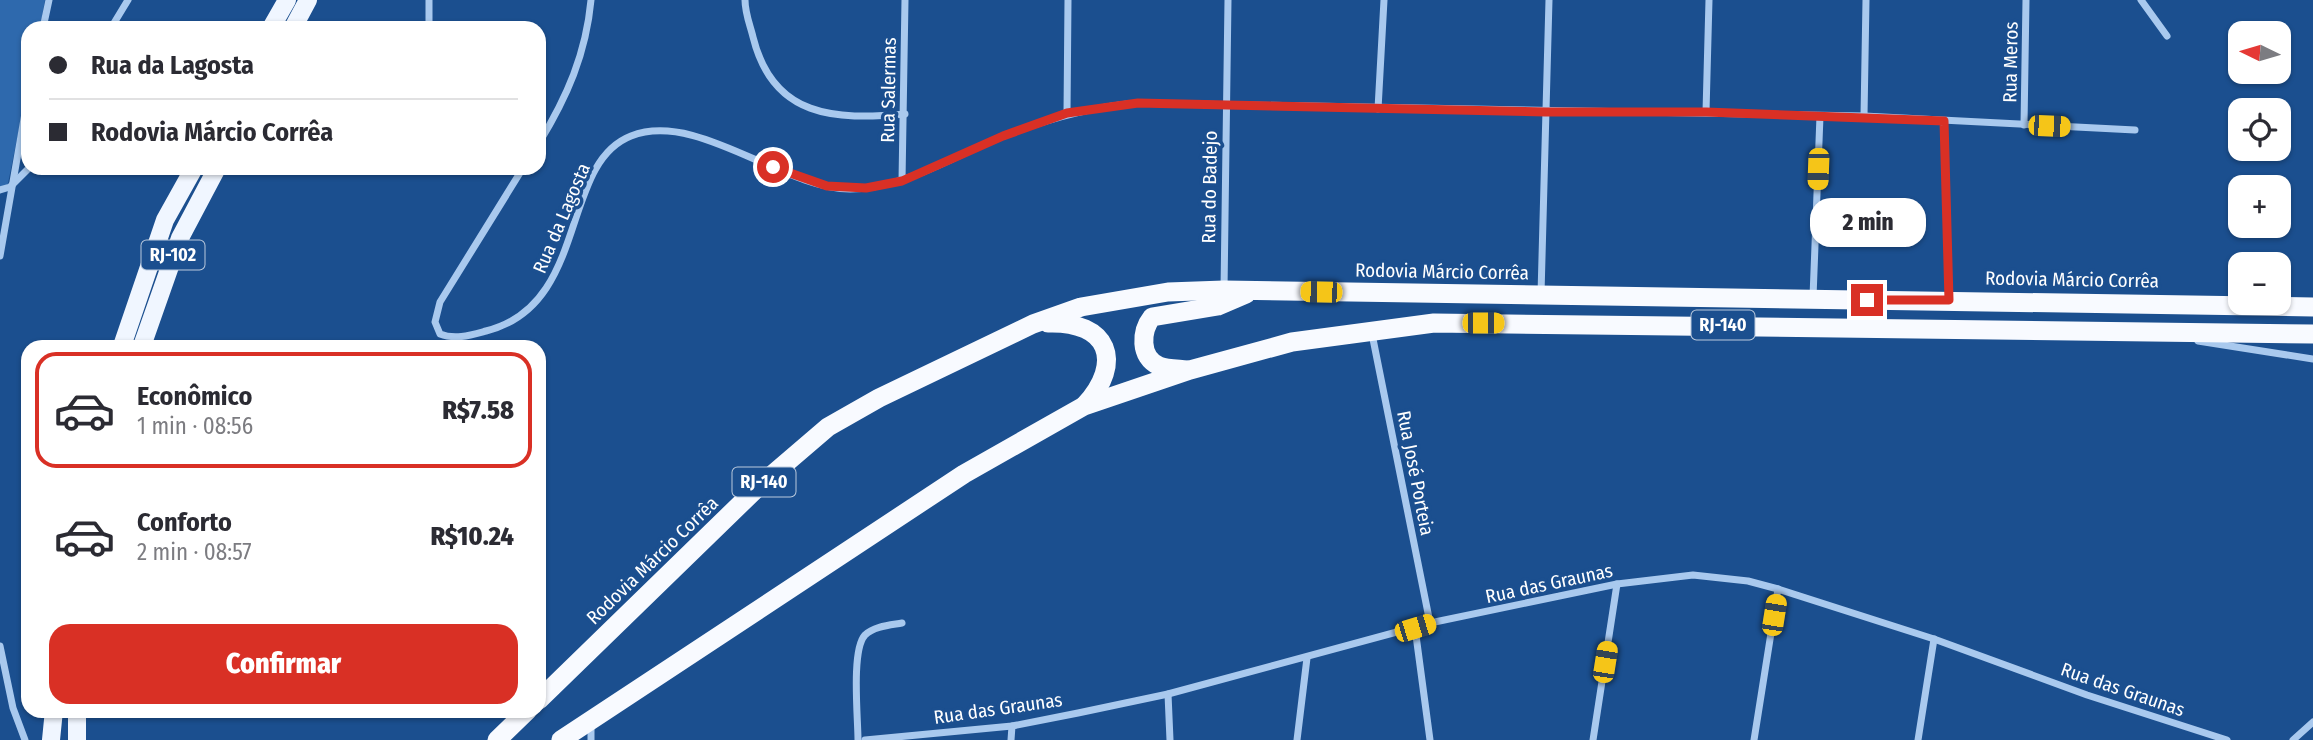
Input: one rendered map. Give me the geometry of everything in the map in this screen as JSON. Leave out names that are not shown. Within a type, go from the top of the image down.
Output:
[{"type":"highway","name":"Rodovia Márcio Corrêa","points":[[546,693],[758,487],[828,427],[879,398],[1033,324],[1081,307],[1156,294],[1254,290],[2313,307]]},
{"type":"highway","points":[[1190,370],[1159,366],[1150,359],[1143,345],[1144,328],[1152,317],[1218,306],[1254,290]]},
{"type":"highway","points":[[1033,324],[1070,322],[1086,327],[1099,339],[1106,355],[1107,372],[1100,388],[1084,406]]},
{"type":"highway","name":"RJ-140","points":[[561,740],[964,474],[1084,406],[1190,370],[1292,342],[1434,323],[2313,334]]},
{"type":"highway","points":[[497,740],[520,718]]},
{"type":"main road","points":[[275,21],[287,0]]},
{"type":"main road","points":[[297,21],[308,0]]},
{"type":"main road","name":"RJ-102","points":[[124,340],[165,220],[190,175]]},
{"type":"main road","name":"RJ-102","points":[[144,340],[180,238],[213,175]]},
{"type":"main road","points":[[51,740],[53,718]]},
{"type":"main road","points":[[77,718],[77,740]]},
{"type":"street","points":[[45,21],[50,0]]},
{"type":"street","points":[[115,21],[128,0]]},
{"type":"street","points":[[429,0],[429,21]]},
{"type":"street","points":[[546,131],[568,93],[587,35],[591,0]]},
{"type":"street","points":[[745,0],[757,54],[770,80],[783,94],[818,111],[838,116],[905,114]]},
{"type":"street","name":"Rua Salermas","points":[[902,181],[905,0]]},
{"type":"street","points":[[1067,113],[1068,0]]},
{"type":"street","name":"Rua do Badejo","points":[[1224,290],[1228,0]]},
{"type":"street","points":[[1378,109],[1384,0]]},
{"type":"street","points":[[1541,295],[1549,0]]},
{"type":"street","points":[[1706,112],[1709,0]]},
{"type":"street","points":[[1864,116],[1866,0]]},
{"type":"street","name":"Rua Meros","points":[[2024,125],[2026,0]]},
{"type":"street","points":[[2141,0],[2166,36]]},
{"type":"street","name":"Rua da Lagosta","points":[[519,175],[440,302],[435,322],[440,334],[455,337],[498,328],[527,313],[541,299],[550,282],[592,179],[605,157],[616,144],[632,135],[654,131],[700,138],[797,177],[840,189],[866,188],[902,181],[1003,136],[1067,113],[1138,103],[1864,116],[2135,130]]},
{"type":"street","points":[[1813,301],[1820,116]]},
{"type":"street","points":[[1944,121],[1949,300]]},
{"type":"street","points":[[0,256],[21,131]]},
{"type":"street","points":[[0,190],[10,187],[22,175]]},
{"type":"street","name":"Rua José Porteia","points":[[1371,330],[1430,623]]},
{"type":"street","points":[[2142,332],[2313,359]]},
{"type":"street","name":"Rua das Graunas","points":[[865,740],[1012,726],[1168,694],[1430,623],[1617,584],[1693,575],[1748,581],[1778,589],[1934,639],[2087,695],[2227,740]]},
{"type":"street","points":[[1593,740],[1617,584]]},
{"type":"street","points":[[1754,740],[1778,589]]},
{"type":"street","points":[[858,740],[858,663],[861,642],[873,629],[902,623]]},
{"type":"street","points":[[1415,628],[1430,740]]},
{"type":"street","points":[[1918,740],[1934,639]]},
{"type":"street","points":[[0,646],[3,668],[25,740]]},
{"type":"street","points":[[1297,740],[1307,657]]},
{"type":"street","points":[[1168,694],[1170,740]]},
{"type":"street","points":[[591,720],[591,740]]},
{"type":"street","points":[[2293,740],[2313,722]]},
{"type":"street","points":[[1011,740],[1012,726]]},
{"type":"shaded area","points":[[0,0],[45,0],[41,21],[21,21],[21,119],[7,188],[0,187]]},
{"type":"route","points":[[773,167],[840,189],[866,188],[902,181],[1003,136],[1067,113],[1138,103],[1546,112],[1706,112],[1944,121],[1949,300],[1867,300]]}]
